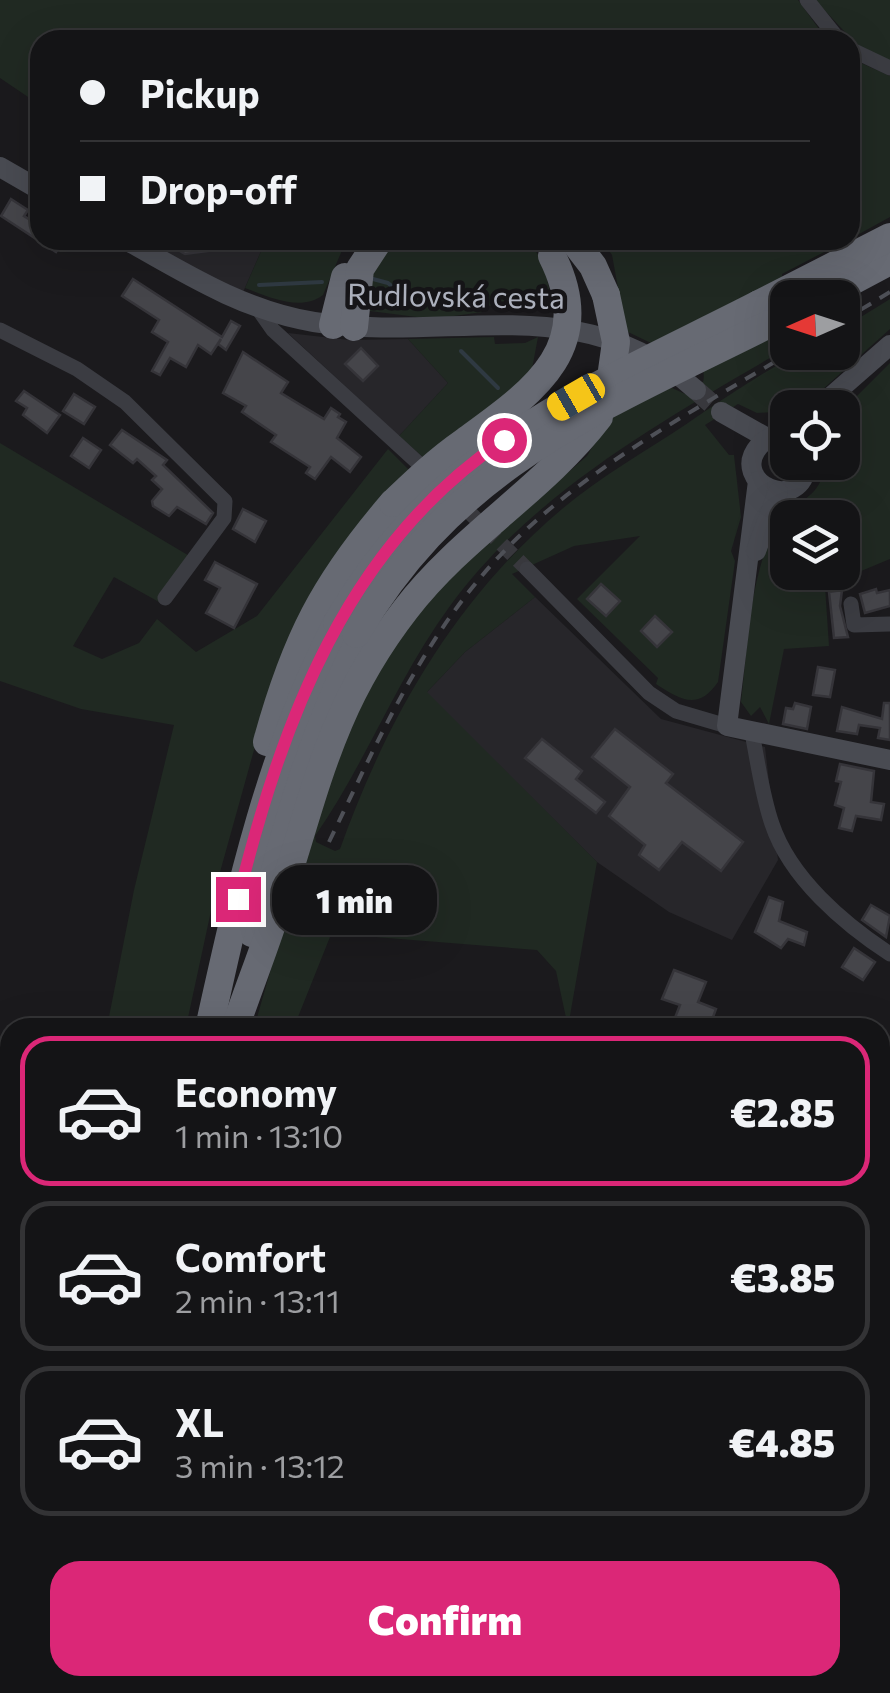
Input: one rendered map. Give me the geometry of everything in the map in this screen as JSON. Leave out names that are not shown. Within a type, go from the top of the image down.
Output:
[{"type":"highway","points":[[824,280],[890,237]]},
{"type":"highway","points":[[344,326],[346,274],[359,250]]},
{"type":"highway","points":[[344,326],[360,269],[372,250]]},
{"type":"highway","points":[[212,1018],[255,832],[302,694],[335,623],[367,533],[426,471],[529,394],[554,365],[567,325],[568,307],[556,250]]},
{"type":"highway","points":[[237,1018],[279,905],[318,772],[344,705],[364,670],[427,582],[476,533],[562,459],[599,416],[615,367],[616,342],[606,295],[593,266],[564,250]]},
{"type":"highway","points":[[855,280],[890,262]]},
{"type":"highway","points":[[235,1018],[282,816],[306,742],[335,623],[371,568],[420,509],[485,453],[576,397],[770,315]]},
{"type":"street","points":[[806,0],[831,30]]},
{"type":"street","points":[[860,54],[890,68]]},
{"type":"street","points":[[0,167],[30,184]]},
{"type":"street","name":"Rudlovská cesta","points":[[145,250],[260,310],[344,326],[540,324],[579,330],[632,346],[696,390]]},
{"type":"street","name":"Rudlovská cesta","points":[[260,310],[273,330],[470,512]]},
{"type":"street","points":[[0,330],[77,369],[125,402],[225,501],[224,518],[165,598]]},
{"type":"street","points":[[838,390],[890,345]]},
{"type":"street","points":[[842,390],[847,382]]},
{"type":"street","points":[[727,726],[758,482],[752,469],[753,456],[721,412],[770,432]]},
{"type":"street","points":[[753,456],[770,443]]},
{"type":"street","points":[[744,580],[778,492],[800,480]]},
{"type":"street","points":[[758,482],[778,492]]},
{"type":"street","points":[[527,570],[649,693],[676,711],[752,733],[890,760]]},
{"type":"street","points":[[851,604],[854,625],[890,624]]},
{"type":"street","points":[[752,733],[772,826],[789,855],[844,922],[890,954]]},
{"type":"shaded area","points":[[0,0],[798,0],[820,30],[30,30],[30,98],[0,78]]},
{"type":"shaded area","points":[[815,0],[890,0],[890,62],[860,47],[860,30],[843,30]]},
{"type":"shaded area","points":[[860,62],[890,76],[890,217],[860,234]]},
{"type":"shaded area","points":[[159,250],[262,250],[240,299]]},
{"type":"shaded area","points":[[262,250],[342,250],[323,295],[314,300],[295,303],[245,288]]},
{"type":"shaded area","points":[[384,250],[535,250],[543,261],[554,310],[543,310],[542,305],[483,306],[483,312],[432,319],[370,311],[363,293]]},
{"type":"shaded area","points":[[609,250],[828,250],[782,274],[782,279],[770,280],[770,285],[653,344],[626,331]]},
{"type":"shaded area","points":[[890,299],[890,329],[860,356],[860,318]]},
{"type":"shaded area","points":[[288,333],[349,340],[408,339],[448,383],[399,436]]},
{"type":"shaded area","points":[[770,336],[770,358],[605,460],[562,492],[484,565],[431,634],[315,836],[316,842],[335,851],[340,849],[379,753],[428,664],[489,582],[524,544],[592,486],[765,373],[844,370],[822,390],[770,390],[770,412],[757,413],[738,404],[705,425],[729,455],[734,455],[741,517],[731,551],[735,561],[718,682],[711,691],[689,700],[656,684],[658,678],[577,599],[640,536],[574,546],[512,574],[535,597],[465,652],[427,692],[597,862],[570,1018],[566,1018],[556,971],[537,950],[375,937],[336,922],[298,1018],[257,1018],[331,760],[396,641],[443,581],[587,456],[610,417],[670,387],[685,394],[695,390],[703,383],[703,370]]},
{"type":"shaded area","points":[[494,337],[495,344],[525,343],[538,337],[532,369],[511,391],[424,458],[399,436],[448,383],[408,339]]},
{"type":"shaded area","points":[[890,363],[890,559],[860,571],[860,500],[803,500],[820,480],[860,480],[860,393]]},
{"type":"shaded area","points":[[0,443],[191,557],[159,602],[114,577],[73,646],[102,659],[139,643],[157,619],[196,652],[257,616],[388,449],[409,470],[276,671],[217,883],[188,1018],[109,1018],[134,890],[174,725],[81,709],[0,681]]},
{"type":"shaded area","points":[[770,538],[770,590],[825,590],[829,646],[784,649],[769,724],[760,707],[751,716],[741,702],[751,613]]},
{"type":"shaded area","points":[[535,597],[661,719],[765,747],[778,860],[732,940],[669,912],[597,862],[426,693],[465,652]]},
{"type":"building","points":[[11,199],[28,210],[24,216],[30,220],[30,235],[1,216]]},
{"type":"building","points":[[178,250],[215,250],[185,254]]},
{"type":"building","points":[[133,279],[222,337],[231,321],[240,326],[226,350],[218,344],[221,339],[211,354],[198,345],[186,367],[170,358],[160,375],[152,371],[168,342],[152,332],[159,320],[122,296]]},
{"type":"building","points":[[361,348],[378,366],[363,381],[345,364]]},
{"type":"building","points":[[243,352],[288,382],[281,393],[324,419],[331,408],[340,414],[338,417],[346,422],[337,438],[361,457],[350,472],[331,457],[315,479],[306,473],[310,467],[271,442],[276,435],[242,412],[246,406],[223,393]]},
{"type":"building","points":[[24,391],[60,415],[47,433],[23,415],[27,408],[16,401]]},
{"type":"building","points":[[74,394],[95,407],[84,424],[63,411]]},
{"type":"building","points":[[122,430],[167,460],[163,465],[213,513],[206,524],[177,507],[169,516],[153,506],[152,501],[162,489],[152,480],[156,476],[137,459],[133,463],[110,445]]},
{"type":"building","points":[[83,438],[101,450],[89,468],[71,456]]},
{"type":"building","points":[[243,509],[266,521],[255,542],[233,529]]},
{"type":"building","points":[[215,562],[257,584],[234,628],[206,613],[220,588],[205,580]]},
{"type":"building","points":[[601,584],[620,601],[606,616],[587,599]]},
{"type":"building","points":[[876,589],[877,593],[890,590],[890,606],[865,613],[860,594]]},
{"type":"building","points":[[842,590],[840,606],[848,637],[834,638],[829,592]]},
{"type":"building","points":[[655,616],[672,632],[657,647],[641,631]]},
{"type":"building","points":[[818,667],[835,670],[830,697],[813,695]]},
{"type":"building","points":[[795,703],[811,707],[807,729],[783,724],[786,708],[793,709]]},
{"type":"building","points":[[884,703],[890,703],[890,740],[878,738],[880,728],[859,725],[857,734],[837,731],[842,707],[882,719]]},
{"type":"building","points":[[615,729],[673,774],[666,783],[743,842],[721,871],[682,842],[659,870],[639,855],[645,845],[609,816],[630,787],[592,757]]},
{"type":"building","points":[[542,739],[582,771],[576,779],[605,802],[596,813],[525,758]]},
{"type":"building","points":[[840,764],[874,771],[871,802],[884,804],[881,820],[856,816],[852,831],[839,828],[844,808],[835,805],[841,782],[836,781]]},
{"type":"building","points":[[769,897],[783,902],[779,921],[807,932],[804,945],[788,939],[781,948],[755,932]]},
{"type":"building","points":[[871,905],[890,916],[886,937],[862,920]]},
{"type":"building","points":[[854,948],[875,962],[863,980],[842,967]]},
{"type":"building","points":[[674,970],[706,982],[698,1002],[716,1009],[713,1018],[675,1018],[680,1005],[662,999]]},
{"type":"waterway","points":[[373,279],[388,283],[412,304]]},
{"type":"waterway","points":[[259,285],[322,282]]},
{"type":"waterway","points":[[461,351],[498,388]]},
{"type":"tunnel","points":[[696,390],[721,412]]},
{"type":"tunnel","points":[[469,512],[527,569]]},
{"type":"railway","points":[[860,310],[890,292]]},
{"type":"railway","points":[[329,842],[382,732],[422,661],[494,562],[560,500],[597,473],[770,365]]},
{"type":"route","points":[[238,899],[289,729],[337,623],[371,568],[420,509],[504,440]]}]
